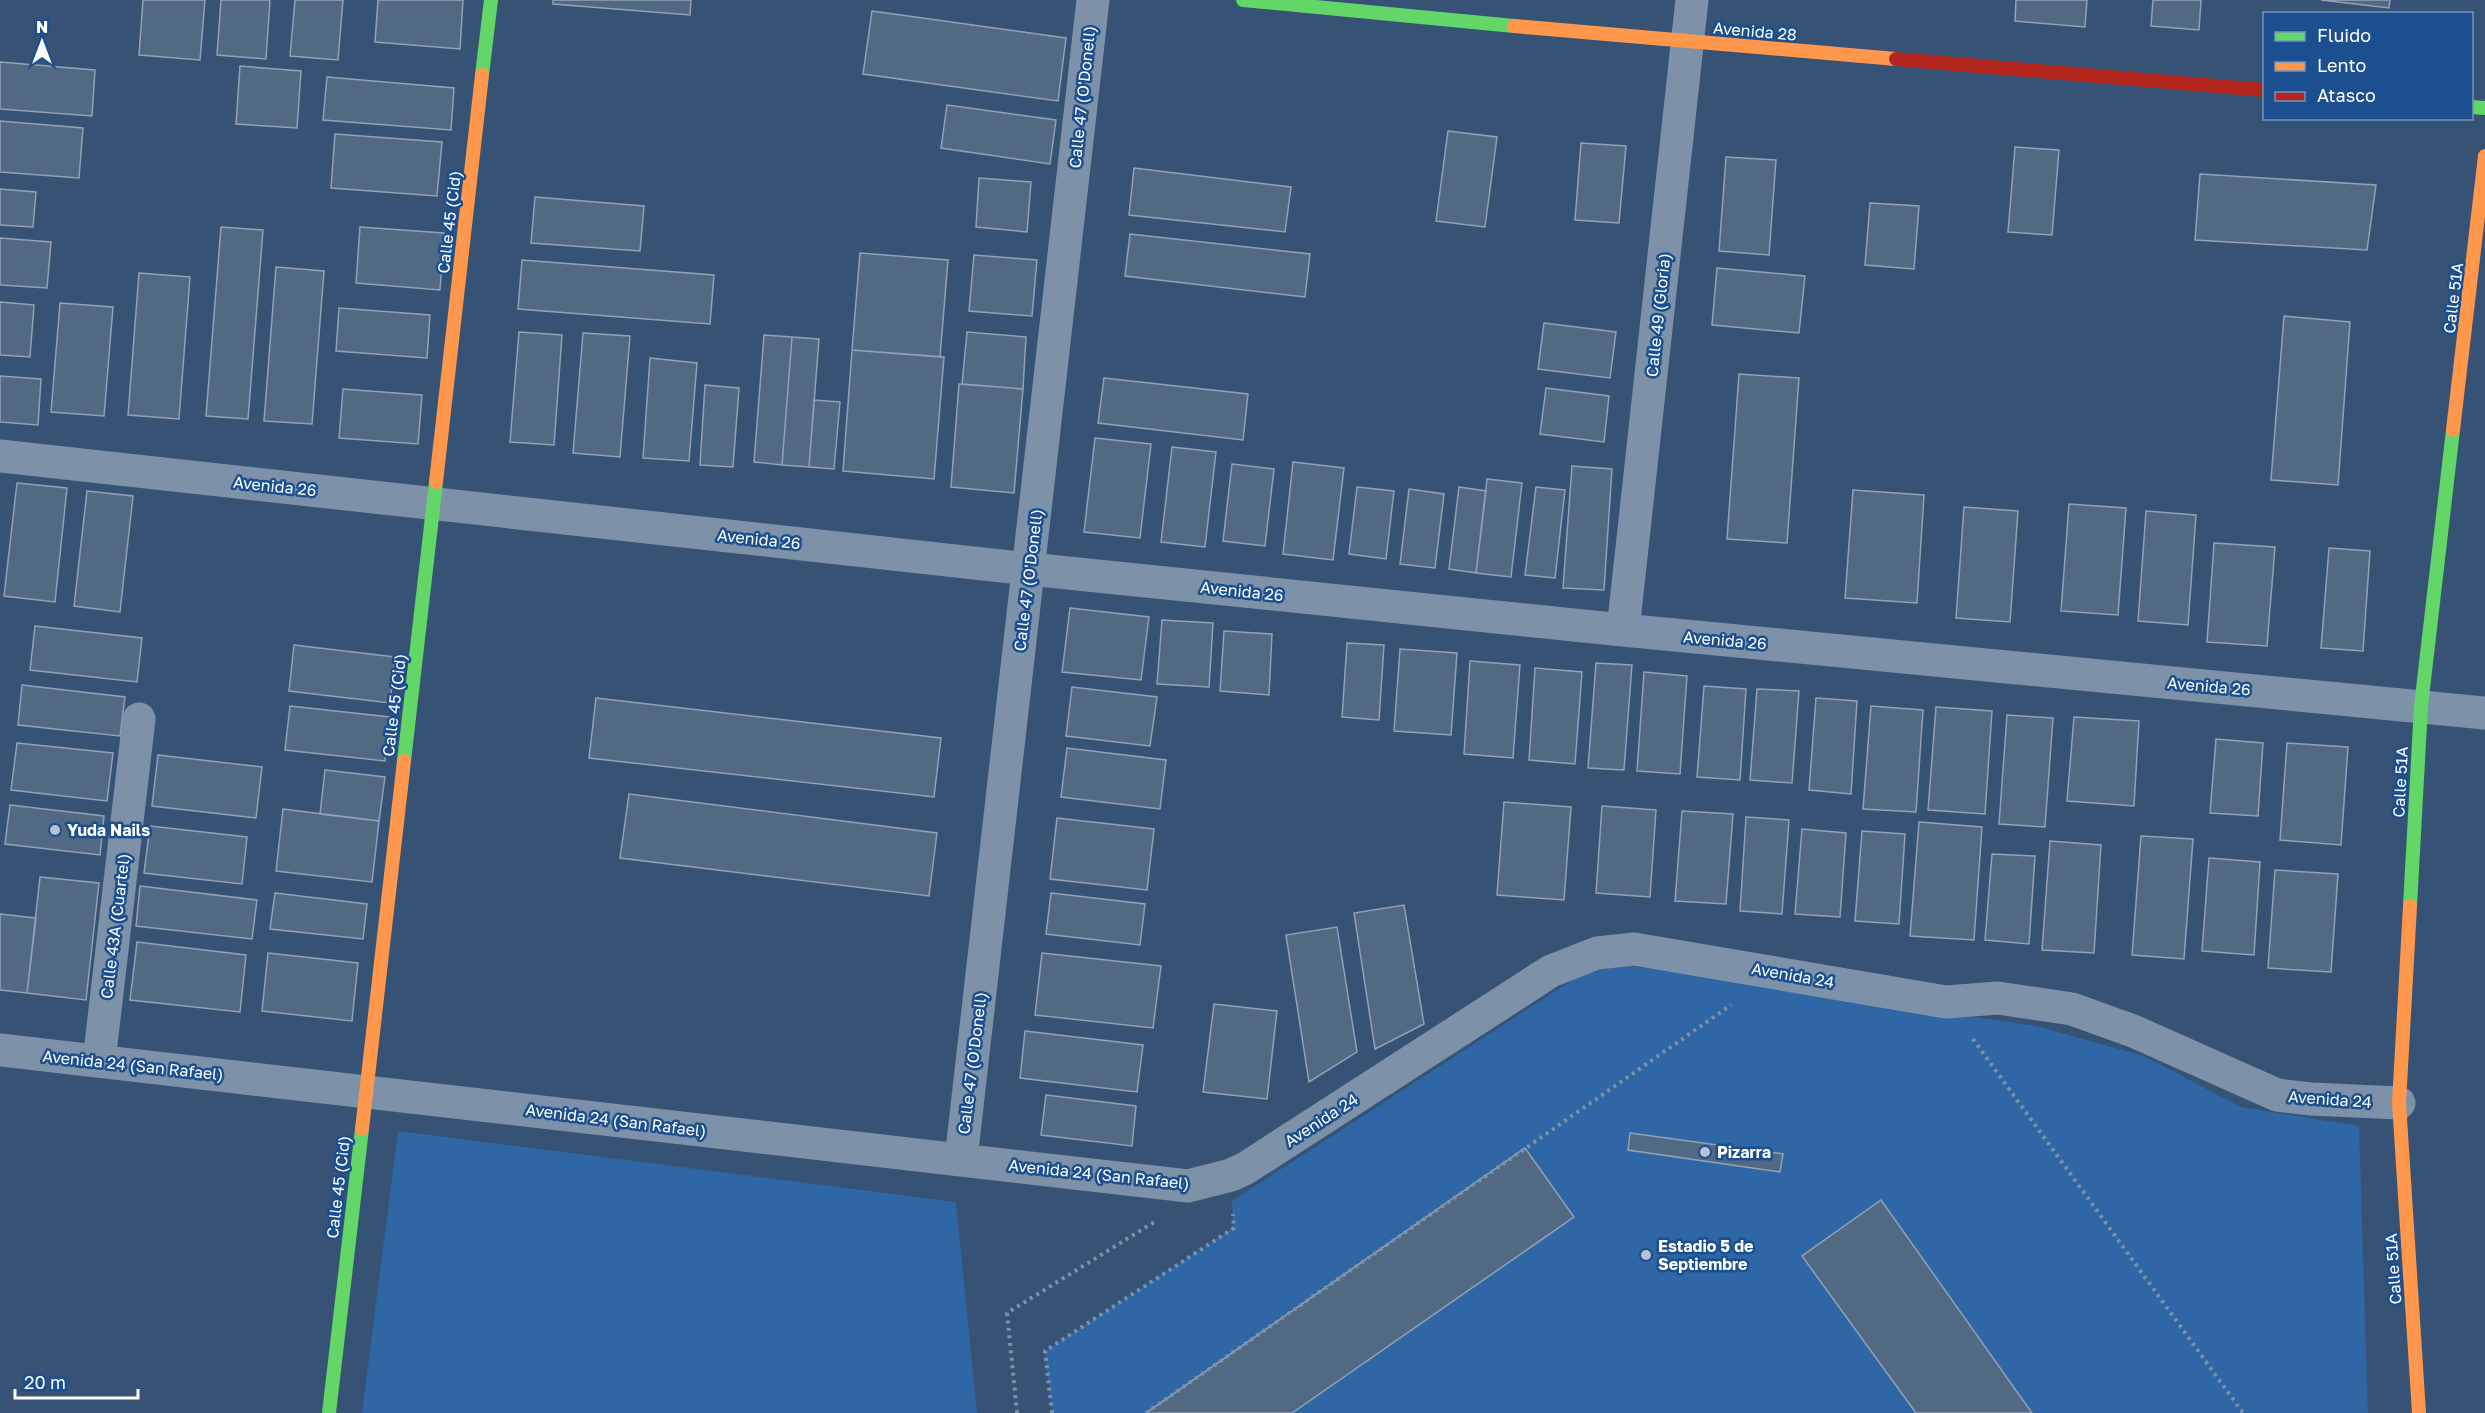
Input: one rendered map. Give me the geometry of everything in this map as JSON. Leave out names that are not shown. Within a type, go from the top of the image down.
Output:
[{"type":"street","name":"Calle 45 (Cid)","points":[[329,1413],[491,0]]},
{"type":"street","name":"Calle 47 (O'Donell)","points":[[961,1159],[1094,0]]},
{"type":"street","name":"Avenida 28","points":[[1243,0],[1688,42],[2263,90]]},
{"type":"street","name":"Calle 49 (Gloria)","points":[[1623,630],[1692,0]]},
{"type":"street","name":"Calle 51A","points":[[2419,1413],[2399,1103],[2421,706],[2485,156]]},
{"type":"street","points":[[2473,269],[2485,251]]},
{"type":"street","name":"Avenida 26","points":[[0,456],[1029,569],[1623,630],[2485,712]]},
{"type":"street","name":"Calle 43A (Cuartel)","points":[[99,1061],[139,719]]},
{"type":"street","name":"Avenida 24","points":[[1231,1175],[1262,1159],[1551,971],[1596,953],[1634,949],[1946,1002],[1998,998],[2072,1009],[2133,1031],[2277,1095],[2399,1103]]},
{"type":"street","name":"Avenida 24 (San Rafael)","points":[[0,1050],[1188,1186],[1231,1175]]},
{"type":"path","points":[[1146,1413],[1780,972]]},
{"type":"path","points":[[1946,1002],[2243,1413]]},
{"type":"path","points":[[1052,1413],[1046,1351],[1234,1228],[1231,1175]]},
{"type":"path","points":[[1017,1413],[1007,1314],[1160,1219]]},
{"type":"shaded area","points":[[1631,966],[2036,1026],[2144,1056],[2241,1107],[2359,1126],[2368,1413],[1052,1413],[1045,1351],[1233,1228],[1232,1201],[1577,977],[1609,968]]},
{"type":"shaded area","points":[[398,1131],[956,1202],[977,1413],[362,1413]]},
{"type":"building","points":[[143,0],[205,0],[200,60],[139,55]]},
{"type":"building","points":[[221,0],[270,0],[266,59],[217,55]]},
{"type":"building","points":[[295,0],[343,0],[338,60],[290,56]]},
{"type":"building","points":[[378,0],[463,0],[460,49],[375,42]]},
{"type":"building","points":[[553,0],[691,0],[690,15],[553,4]]},
{"type":"building","points":[[2016,0],[2087,0],[2085,27],[2015,21]]},
{"type":"building","points":[[2153,0],[2201,0],[2199,30],[2151,26]]},
{"type":"building","points":[[2321,0],[2390,0],[2389,8]]},
{"type":"building","points":[[872,11],[1066,38],[1058,101],[863,74]]},
{"type":"building","points":[[0,62],[95,70],[92,116],[0,109]]},
{"type":"building","points":[[240,66],[301,71],[297,128],[236,124]]},
{"type":"building","points":[[327,77],[454,88],[451,130],[323,120]]},
{"type":"building","points":[[947,105],[1056,120],[1050,164],[941,148]]},
{"type":"building","points":[[0,121],[83,128],[79,178],[0,172]]},
{"type":"building","points":[[1448,131],[1497,137],[1485,227],[1436,221]]},
{"type":"building","points":[[335,134],[442,142],[437,196],[331,188]]},
{"type":"building","points":[[1581,143],[1626,146],[1619,223],[1575,220]]},
{"type":"building","points":[[2015,147],[2059,150],[2052,235],[2008,232]]},
{"type":"building","points":[[1726,157],[1776,160],[1769,255],[1719,251]]},
{"type":"building","points":[[1134,168],[1291,187],[1285,232],[1129,215]]},
{"type":"building","points":[[2200,174],[2376,185],[2367,250],[2195,240]]},
{"type":"building","points":[[979,178],[1031,182],[1027,232],[976,227]]},
{"type":"building","points":[[0,189],[36,192],[33,227],[0,225]]},
{"type":"building","points":[[535,197],[644,206],[640,251],[531,243]]},
{"type":"building","points":[[1870,203],[1919,206],[1914,269],[1865,265]]},
{"type":"building","points":[[221,227],[263,230],[248,419],[206,416]]},
{"type":"building","points":[[360,227],[444,233],[440,290],[356,283]]},
{"type":"building","points":[[1130,234],[1310,254],[1305,297],[1125,276]]},
{"type":"building","points":[[0,238],[51,242],[47,288],[0,285]]},
{"type":"building","points":[[860,253],[948,260],[940,357],[852,350]]},
{"type":"building","points":[[974,255],[1037,260],[1032,316],[969,311]]},
{"type":"building","points":[[522,260],[714,275],[710,324],[518,309]]},
{"type":"building","points":[[276,267],[324,271],[312,424],[264,421]]},
{"type":"building","points":[[1717,268],[1805,276],[1799,333],[1712,325]]},
{"type":"building","points":[[139,273],[190,277],[179,419],[128,415]]},
{"type":"building","points":[[0,302],[34,305],[30,357],[0,355]]},
{"type":"building","points":[[60,303],[113,307],[104,416],[51,412]]},
{"type":"building","points":[[339,308],[430,315],[427,358],[336,351]]},
{"type":"building","points":[[2284,316],[2350,322],[2338,485],[2271,480]]},
{"type":"building","points":[[1544,323],[1616,332],[1610,378],[1538,369]]},
{"type":"building","points":[[519,332],[562,335],[554,445],[510,442]]},
{"type":"building","points":[[967,332],[1026,337],[1023,389],[962,384]]},
{"type":"building","points":[[583,333],[630,336],[620,457],[573,453]]},
{"type":"building","points":[[764,335],[792,337],[782,465],[754,462]]},
{"type":"building","points":[[792,337],[819,339],[809,467],[782,465]]},
{"type":"building","points":[[852,350],[944,357],[934,479],[843,471]]},
{"type":"building","points":[[650,358],[697,363],[689,461],[643,458]]},
{"type":"building","points":[[1739,374],[1799,378],[1787,543],[1727,539]]},
{"type":"building","points":[[0,376],[41,379],[38,425],[0,422]]},
{"type":"building","points":[[1104,378],[1248,394],[1243,440],[1098,423]]},
{"type":"building","points":[[959,384],[1023,389],[1014,493],[951,487]]},
{"type":"building","points":[[705,385],[739,388],[733,467],[700,465]]},
{"type":"building","points":[[1546,388],[1609,396],[1604,442],[1540,434]]},
{"type":"building","points":[[343,389],[422,395],[418,444],[339,438]]},
{"type":"building","points":[[814,400],[840,402],[834,469],[809,467]]},
{"type":"building","points":[[1095,438],[1151,444],[1140,538],[1084,532]]},
{"type":"building","points":[[1172,447],[1216,452],[1205,547],[1161,542]]},
{"type":"building","points":[[1293,462],[1344,468],[1333,560],[1283,554]]},
{"type":"building","points":[[1232,464],[1274,469],[1265,546],[1223,541]]},
{"type":"building","points":[[1572,466],[1612,469],[1604,590],[1563,588]]},
{"type":"building","points":[[1487,479],[1522,483],[1511,577],[1476,573]]},
{"type":"building","points":[[17,483],[67,488],[55,602],[4,596]]},
{"type":"building","points":[[1357,487],[1394,491],[1386,559],[1349,554]]},
{"type":"building","points":[[1459,487],[1486,491],[1476,573],[1449,569]]},
{"type":"building","points":[[1536,487],[1565,490],[1555,578],[1525,575]]},
{"type":"building","points":[[1409,489],[1444,494],[1435,568],[1400,564]]},
{"type":"building","points":[[1853,490],[1924,495],[1917,603],[1845,598]]},
{"type":"building","points":[[87,491],[133,496],[120,612],[74,606]]},
{"type":"building","points":[[2069,504],[2126,508],[2118,615],[2061,611]]},
{"type":"building","points":[[1964,507],[2018,511],[2010,622],[1956,618]]},
{"type":"building","points":[[2146,511],[2196,515],[2188,625],[2138,621]]},
{"type":"building","points":[[2214,543],[2275,547],[2267,646],[2207,642]]},
{"type":"building","points":[[2329,548],[2370,551],[2363,651],[2321,648]]},
{"type":"building","points":[[1070,608],[1149,617],[1141,680],[1062,672]]},
{"type":"building","points":[[1162,620],[1213,623],[1209,687],[1157,684]]},
{"type":"building","points":[[35,626],[142,638],[137,682],[30,670]]},
{"type":"building","points":[[1224,631],[1272,634],[1269,695],[1220,691]]},
{"type":"building","points":[[1347,643],[1384,645],[1379,720],[1342,717]]},
{"type":"building","points":[[294,645],[395,657],[390,703],[289,691]]},
{"type":"building","points":[[1400,649],[1457,653],[1451,735],[1394,731]]},
{"type":"building","points":[[1470,661],[1520,665],[1513,758],[1464,754]]},
{"type":"building","points":[[1596,663],[1632,665],[1624,770],[1588,768]]},
{"type":"building","points":[[1535,668],[1582,672],[1575,764],[1529,760]]},
{"type":"building","points":[[1644,672],[1687,676],[1680,774],[1637,771]]},
{"type":"building","points":[[22,685],[125,697],[120,736],[18,725]]},
{"type":"building","points":[[1704,686],[1746,689],[1740,780],[1697,777]]},
{"type":"building","points":[[1072,687],[1157,697],[1150,746],[1066,736]]},
{"type":"building","points":[[1757,689],[1799,691],[1792,783],[1750,780]]},
{"type":"building","points":[[596,698],[941,738],[934,797],[589,758]]},
{"type":"building","points":[[1816,698],[1857,701],[1851,794],[1809,790]]},
{"type":"building","points":[[290,706],[390,717],[385,761],[285,750]]},
{"type":"building","points":[[1871,706],[1923,710],[1916,812],[1863,809]]},
{"type":"building","points":[[1936,707],[1992,711],[1985,814],[1928,810]]},
{"type":"building","points":[[2007,715],[2053,718],[2045,827],[1999,824]]},
{"type":"building","points":[[2074,717],[2139,721],[2134,806],[2067,801]]},
{"type":"building","points":[[2216,739],[2263,743],[2258,816],[2210,813]]},
{"type":"building","points":[[17,743],[113,753],[107,801],[11,790]]},
{"type":"building","points":[[2287,743],[2348,747],[2341,845],[2280,840]]},
{"type":"building","points":[[1067,748],[1166,760],[1160,809],[1061,797]]},
{"type":"building","points":[[158,755],[262,767],[256,818],[152,806]]},
{"type":"building","points":[[325,770],[385,777],[379,821],[320,814]]},
{"type":"building","points":[[629,794],[937,833],[929,896],[620,858]]},
{"type":"building","points":[[1504,802],[1571,807],[1564,900],[1497,895]]},
{"type":"building","name":"Yuda Nails","points":[[10,805],[104,816],[100,855],[5,844]]},
{"type":"building","points":[[1602,806],[1656,810],[1650,897],[1596,893]]},
{"type":"building","points":[[283,809],[379,821],[372,882],[276,871]]},
{"type":"building","points":[[1682,811],[1733,814],[1726,904],[1675,901]]},
{"type":"building","points":[[1746,817],[1789,820],[1782,914],[1740,911]]},
{"type":"building","points":[[1057,818],[1154,829],[1147,890],[1050,879]]},
{"type":"building","points":[[1919,822],[1982,827],[1974,940],[1910,936]]},
{"type":"building","points":[[150,826],[247,837],[242,884],[144,873]]},
{"type":"building","points":[[1802,829],[1846,833],[1840,917],[1795,914]]},
{"type":"building","points":[[1862,831],[1905,834],[1899,924],[1855,921]]},
{"type":"building","points":[[2141,836],[2193,839],[2184,959],[2132,955]]},
{"type":"building","points":[[2050,841],[2101,845],[2094,953],[2042,950]]},
{"type":"building","points":[[1992,854],[2035,856],[2029,944],[1985,940]]},
{"type":"building","points":[[2209,858],[2260,862],[2254,955],[2202,951]]},
{"type":"building","points":[[2275,870],[2338,874],[2331,972],[2268,968]]},
{"type":"building","points":[[40,877],[99,883],[86,1000],[27,993]]},
{"type":"building","points":[[140,886],[257,900],[252,939],[136,926]]},
{"type":"building","points":[[275,893],[367,904],[363,939],[270,929]]},
{"type":"building","points":[[1051,893],[1145,904],[1140,945],[1046,934]]},
{"type":"building","points":[[1404,905],[1424,1024],[1375,1049],[1354,913]]},
{"type":"building","points":[[0,914],[36,918],[27,993],[0,990]]},
{"type":"building","points":[[1337,927],[1357,1052],[1309,1082],[1286,935]]},
{"type":"building","points":[[137,942],[246,955],[240,1012],[130,1000]]},
{"type":"building","points":[[268,953],[358,963],[352,1021],[262,1011]]},
{"type":"building","points":[[1042,953],[1161,966],[1153,1028],[1035,1015]]},
{"type":"building","points":[[1214,1004],[1277,1011],[1267,1099],[1203,1092]]},
{"type":"building","points":[[1025,1031],[1143,1045],[1137,1092],[1020,1078]]},
{"type":"building","points":[[1046,1095],[1136,1106],[1132,1146],[1041,1135]]},
{"type":"building","name":"Pizarra","points":[[1630,1133],[1783,1154],[1780,1172],[1628,1150]]},
{"type":"building","points":[[1525,1148],[1574,1217],[1292,1413],[1146,1413]]},
{"type":"building","points":[[1881,1200],[2032,1413],[1916,1413],[1802,1256]]},
{"type":"traffic: fast","points":[[482,75],[491,0]]},
{"type":"traffic: fast","points":[[1243,0],[1514,26]]},
{"type":"traffic: fast","points":[[2473,107],[2485,108]]},
{"type":"traffic: fast","points":[[2410,906],[2421,706],[2453,430]]},
{"type":"traffic: fast","points":[[404,761],[436,482]]},
{"type":"traffic: fast","points":[[329,1413],[362,1129]]},
{"type":"traffic: slow","points":[[1514,26],[1896,59]]},
{"type":"traffic: slow","points":[[436,482],[482,75]]},
{"type":"traffic: slow","points":[[2453,430],[2485,156]]},
{"type":"traffic: slow","points":[[362,1129],[404,761]]},
{"type":"traffic: slow","points":[[2410,906],[2399,1103],[2419,1413]]},
{"type":"traffic: jam","points":[[1896,59],[2263,90]]},
{"type":"place","name":"Yuda Nails","points":[[55,830]]},
{"type":"place","name":"Pizarra","points":[[1705,1152]]},
{"type":"place","name":"Estadio 5 de Septiembre","points":[[1646,1255]]}]
